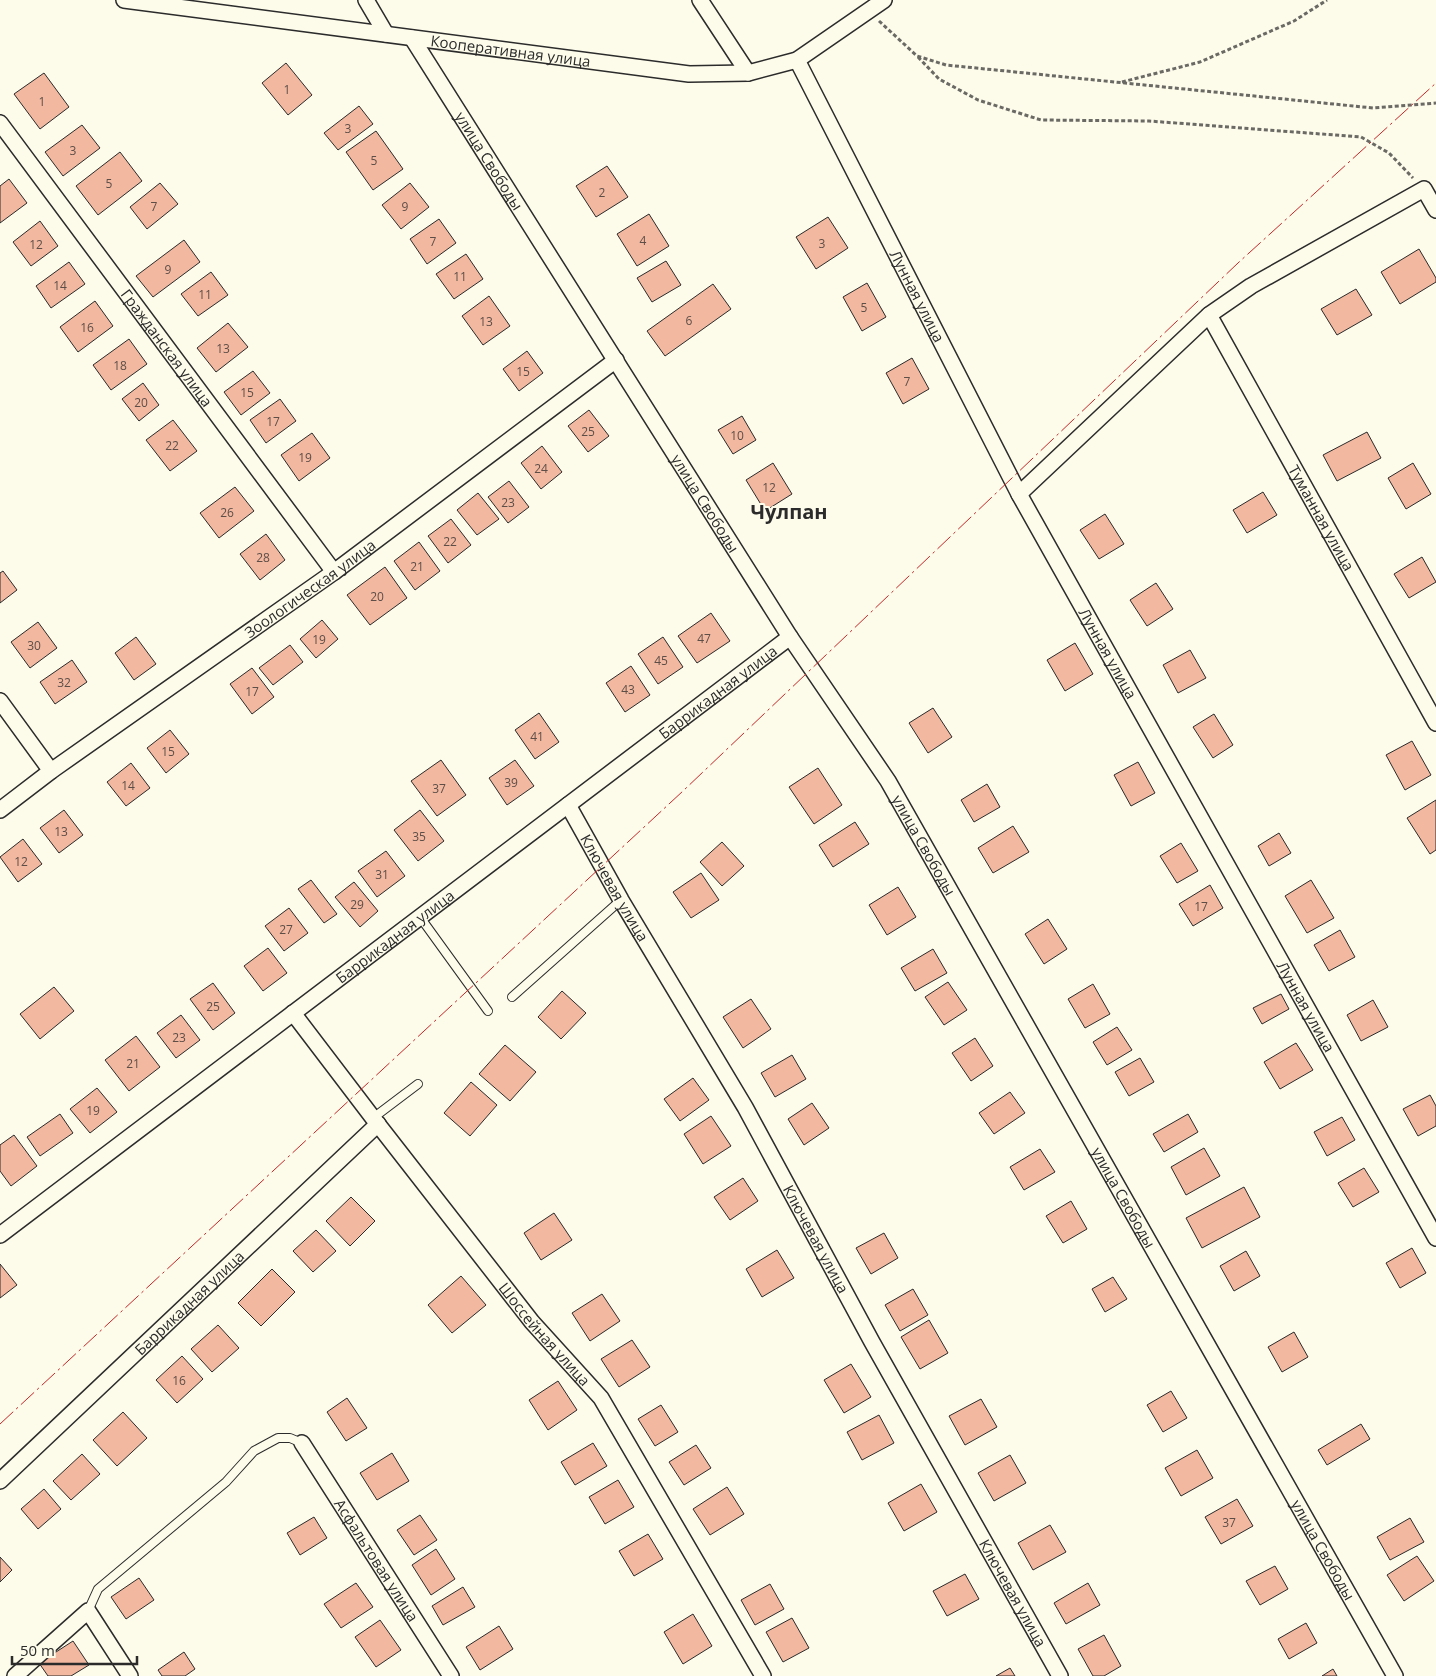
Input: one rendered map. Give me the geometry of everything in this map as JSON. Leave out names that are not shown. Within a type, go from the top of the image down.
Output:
[{"type":"street","name":"Кооперативная улица","points":[[124,0],[689,74],[748,73],[797,60],[878,3]]},
{"type":"street","points":[[366,0],[386,34]]},
{"type":"street","points":[[700,0],[748,73]]},
{"type":"street","name":"улица Свободы","points":[[412,38],[790,637],[888,781],[1396,1676]]},
{"type":"street","name":"Лунная улица","points":[[797,60],[1019,494],[1436,1238]]},
{"type":"street","name":"Гражданская улица","points":[[0,123],[334,572]]},
{"type":"street","points":[[1019,494],[1208,315],[1250,286],[1424,189],[1436,210]]},
{"type":"street","name":"Туманная улица","points":[[1208,315],[1436,722]]},
{"type":"street","name":"Зоологическая улица","points":[[0,810],[51,771],[334,572],[616,360]]},
{"type":"street","name":"Баррикадная улица","points":[[0,1235],[790,637]]},
{"type":"street","points":[[0,701],[51,771]]},
{"type":"street","name":"Ключевая улица","points":[[568,805],[621,900],[746,1107],[872,1342],[1060,1676]]},
{"type":"street","name":"Шоссейная улица","points":[[293,1013],[532,1322],[601,1398],[763,1676]]},
{"type":"street","name":"Баррикадная улица","points":[[0,1481],[376,1121]]},
{"type":"street","name":"Асфальтовая улица","points":[[302,1443],[451,1676]]},
{"type":"street","points":[[15,1676],[88,1611],[130,1676]]},
{"type":"lane","points":[[512,997],[621,900]]},
{"type":"lane","points":[[420,917],[488,1011]]},
{"type":"lane","points":[[376,1121],[418,1084]]},
{"type":"lane","points":[[88,1611],[98,1589],[226,1482],[254,1451],[278,1438],[290,1438],[302,1443]]},
{"type":"path","points":[[1120,83],[1200,62],[1294,21],[1327,0]]},
{"type":"path","points":[[878,3],[917,56],[939,79],[978,100],[1041,120],[1149,121],[1361,137],[1389,153],[1424,189]]},
{"type":"path","points":[[917,56],[946,65],[1372,108],[1436,103]]},
{"type":"building","points":[[286,63],[312,95],[288,115],[262,83]]},
{"type":"building","points":[[44,73],[69,107],[40,129],[14,94]]},
{"type":"building","points":[[359,106],[373,124],[338,150],[324,133]]},
{"type":"building","points":[[82,125],[100,148],[63,176],[45,152]]},
{"type":"building","points":[[376,131],[403,169],[373,190],[346,152]]},
{"type":"building","points":[[120,152],[142,181],[98,215],[76,186]]},
{"type":"building","points":[[607,166],[628,197],[596,217],[576,186]]},
{"type":"building","points":[[9,179],[27,203],[0,223],[0,186]]},
{"type":"building","points":[[160,183],[178,204],[147,229],[130,207]]},
{"type":"building","points":[[410,183],[429,207],[401,229],[382,205]]},
{"type":"building","points":[[649,214],[669,246],[637,266],[617,234]]},
{"type":"building","points":[[828,217],[848,248],[816,269],[796,237]]},
{"type":"building","points":[[439,219],[456,243],[427,264],[410,239]]},
{"type":"building","points":[[40,221],[58,246],[31,266],[13,242]]},
{"type":"building","points":[[184,240],[200,262],[153,297],[136,276]]},
{"type":"building","points":[[1419,249],[1436,278],[1436,282],[1400,304],[1381,272]]},
{"type":"building","points":[[466,254],[483,279],[454,299],[436,274]]},
{"type":"building","points":[[666,261],[681,285],[652,302],[637,278]]},
{"type":"building","points":[[69,262],[85,284],[51,308],[36,286]]},
{"type":"building","points":[[211,272],[228,295],[198,316],[181,294]]},
{"type":"building","points":[[867,283],[886,317],[862,331],[843,297]]},
{"type":"building","points":[[713,284],[731,309],[665,356],[647,331]]},
{"type":"building","points":[[1356,289],[1372,315],[1337,335],[1321,309]]},
{"type":"building","points":[[489,296],[510,326],[483,345],[462,316]]},
{"type":"building","points":[[95,301],[113,326],[78,352],[60,327]]},
{"type":"building","points":[[228,323],[248,347],[216,372],[197,348]]},
{"type":"building","points":[[129,339],[147,364],[111,390],[93,365]]},
{"type":"building","points":[[527,351],[543,373],[519,391],[503,369]]},
{"type":"building","points":[[912,358],[929,389],[903,404],[886,373]]},
{"type":"building","points":[[253,371],[270,393],[241,415],[224,392]]},
{"type":"building","points":[[143,383],[159,405],[139,421],[122,399]]},
{"type":"building","points":[[280,399],[296,421],[266,443],[250,420]]},
{"type":"building","points":[[589,410],[609,436],[588,452],[568,426]]},
{"type":"building","points":[[742,416],[756,440],[733,454],[718,430]]},
{"type":"building","points":[[173,420],[197,451],[170,471],[146,440]]},
{"type":"building","points":[[1367,432],[1381,458],[1337,481],[1323,455]]},
{"type":"building","points":[[312,433],[330,458],[299,481],[281,455]]},
{"type":"building","points":[[542,446],[562,472],[541,489],[521,463]]},
{"type":"building","points":[[773,463],[792,494],[765,511],[746,480]]},
{"type":"building","points":[[1413,463],[1431,494],[1406,509],[1388,478]]},
{"type":"building","points":[[509,481],[529,507],[508,523],[488,497]]},
{"type":"building","points":[[235,487],[254,511],[219,538],[200,513]]},
{"type":"building","points":[[1263,492],[1277,515],[1247,533],[1233,510]]},
{"type":"building","points":[[478,493],[499,519],[477,535],[457,510]]},
{"type":"building","points":[[1105,514],[1124,544],[1099,559],[1080,530]]},
{"type":"building","points":[[451,519],[471,545],[448,563],[428,536]]},
{"type":"building","points":[[266,534],[285,560],[260,580],[240,554]]},
{"type":"building","points":[[419,542],[440,571],[415,590],[394,561]]},
{"type":"building","points":[[1422,557],[1436,582],[1409,598],[1394,574]]},
{"type":"building","points":[[385,567],[407,598],[370,625],[347,595]]},
{"type":"building","points":[[3,571],[17,590],[0,603],[0,573]]},
{"type":"building","points":[[1156,583],[1173,609],[1147,626],[1130,600]]},
{"type":"building","points":[[711,613],[730,641],[697,663],[678,636]]},
{"type":"building","points":[[322,620],[338,639],[316,658],[300,639]]},
{"type":"building","points":[[38,622],[57,648],[30,668],[11,642]]},
{"type":"building","points":[[136,637],[156,664],[134,680],[115,653]]},
{"type":"building","points":[[663,637],[683,667],[658,684],[638,654]]},
{"type":"building","points":[[1075,643],[1093,674],[1065,691],[1047,660]]},
{"type":"building","points":[[290,645],[303,662],[273,685],[259,668]]},
{"type":"building","points":[[1190,650],[1206,678],[1178,693],[1163,665]]},
{"type":"building","points":[[72,660],[87,682],[55,704],[40,682]]},
{"type":"building","points":[[631,666],[650,695],[625,712],[606,683]]},
{"type":"building","points":[[252,668],[274,697],[252,714],[230,684]]},
{"type":"building","points":[[933,708],[952,737],[928,753],[909,723]]},
{"type":"building","points":[[539,713],[559,742],[535,759],[515,730]]},
{"type":"building","points":[[1214,714],[1233,745],[1213,758],[1193,727]]},
{"type":"building","points":[[170,730],[189,754],[166,773],[147,748]]},
{"type":"building","points":[[1412,741],[1431,775],[1405,790],[1386,755]]},
{"type":"building","points":[[441,760],[466,795],[437,816],[411,781]]},
{"type":"building","points":[[515,760],[534,786],[507,805],[489,778]]},
{"type":"building","points":[[1138,762],[1155,793],[1131,806],[1114,775]]},
{"type":"building","points":[[131,763],[150,788],[126,806],[107,782]]},
{"type":"building","points":[[818,768],[842,805],[814,824],[789,787]]},
{"type":"building","points":[[987,784],[1000,807],[974,822],[961,800]]},
{"type":"building","points":[[1436,800],[1436,850],[1430,854],[1407,818]]},
{"type":"building","points":[[64,810],[83,835],[59,853],[40,828]]},
{"type":"building","points":[[420,810],[444,841],[418,861],[394,830]]},
{"type":"building","points":[[855,822],[869,844],[833,867],[819,845]]},
{"type":"building","points":[[1013,826],[1029,852],[993,873],[978,848]]},
{"type":"building","points":[[1279,833],[1291,853],[1269,866],[1258,846]]},
{"type":"building","points":[[23,839],[42,864],[18,882],[0,857]]},
{"type":"building","points":[[722,842],[744,866],[722,886],[700,862]]},
{"type":"building","points":[[1181,843],[1198,871],[1177,883],[1160,856]]},
{"type":"building","points":[[386,851],[405,876],[377,897],[358,871]]},
{"type":"building","points":[[701,873],[719,900],[691,918],[673,892]]},
{"type":"building","points":[[311,880],[337,914],[324,923],[298,889]]},
{"type":"building","points":[[1311,880],[1334,918],[1307,933],[1285,896]]},
{"type":"building","points":[[354,882],[378,911],[360,927],[335,897]]},
{"type":"building","points":[[1210,885],[1223,908],[1193,926],[1179,904]]},
{"type":"building","points":[[898,887],[916,917],[887,935],[869,905]]},
{"type":"building","points":[[289,908],[308,933],[284,951],[265,926]]},
{"type":"building","points":[[1048,919],[1067,949],[1044,964],[1025,934]]},
{"type":"building","points":[[1340,930],[1355,957],[1329,971],[1314,945]]},
{"type":"building","points":[[268,948],[287,973],[263,991],[244,966]]},
{"type":"building","points":[[933,949],[947,973],[915,991],[901,968]]},
{"type":"building","points":[[948,982],[967,1010],[944,1025],[925,997]]},
{"type":"building","points":[[213,983],[235,1013],[213,1030],[190,999]]},
{"type":"building","points":[[1093,984],[1110,1014],[1085,1028],[1068,999]]},
{"type":"building","points":[[54,987],[74,1011],[40,1039],[20,1014]]},
{"type":"building","points":[[562,991],[586,1013],[561,1039],[538,1017]]},
{"type":"building","points":[[1281,994],[1289,1009],[1262,1024],[1253,1008]]},
{"type":"building","points":[[751,999],[771,1029],[743,1048],[723,1017]]},
{"type":"building","points":[[1373,1000],[1388,1027],[1361,1041],[1347,1015]]},
{"type":"building","points":[[181,1015],[200,1040],[176,1058],[157,1033]]},
{"type":"building","points":[[1117,1027],[1132,1050],[1107,1065],[1093,1042]]},
{"type":"building","points":[[136,1036],[160,1067],[129,1091],[105,1060]]},
{"type":"building","points":[[975,1038],[993,1066],[971,1081],[952,1053]]},
{"type":"building","points":[[1296,1043],[1313,1070],[1280,1089],[1264,1062]]},
{"type":"building","points":[[505,1045],[536,1072],[510,1101],[479,1074]]},
{"type":"building","points":[[792,1055],[806,1079],[775,1097],[761,1073]]},
{"type":"building","points":[[1140,1058],[1154,1082],[1129,1096],[1115,1072]]},
{"type":"building","points":[[693,1078],[709,1100],[680,1121],[664,1099]]},
{"type":"building","points":[[471,1082],[497,1105],[470,1136],[444,1113]]},
{"type":"building","points":[[97,1088],[117,1112],[90,1133],[70,1109]]},
{"type":"building","points":[[1010,1092],[1025,1113],[994,1134],[979,1113]]},
{"type":"building","points":[[1430,1095],[1436,1106],[1436,1126],[1418,1136],[1403,1109]]},
{"type":"building","points":[[812,1103],[829,1128],[804,1145],[788,1119]]},
{"type":"building","points":[[60,1114],[73,1133],[40,1156],[27,1137]]},
{"type":"building","points":[[1188,1114],[1198,1132],[1164,1152],[1153,1134]]},
{"type":"building","points":[[711,1116],[731,1146],[703,1164],[684,1134]]},
{"type":"building","points":[[1342,1117],[1355,1140],[1327,1156],[1314,1132]]},
{"type":"building","points":[[14,1135],[37,1166],[11,1186],[0,1171],[0,1145]]},
{"type":"building","points":[[1204,1148],[1220,1176],[1186,1195],[1171,1167]]},
{"type":"building","points":[[1040,1149],[1055,1172],[1024,1190],[1010,1167]]},
{"type":"building","points":[[1364,1168],[1379,1192],[1353,1207],[1338,1183]]},
{"type":"building","points":[[743,1178],[758,1201],[730,1220],[714,1197]]},
{"type":"building","points":[[1244,1187],[1260,1217],[1202,1248],[1186,1218]]},
{"type":"building","points":[[351,1197],[375,1221],[350,1246],[326,1221]]},
{"type":"building","points":[[1071,1201],[1087,1229],[1063,1243],[1046,1216]]},
{"type":"building","points":[[554,1213],[572,1240],[541,1260],[524,1233]]},
{"type":"building","points":[[316,1230],[336,1251],[313,1272],[293,1251]]},
{"type":"building","points":[[884,1233],[898,1258],[871,1274],[856,1248]]},
{"type":"building","points":[[1412,1248],[1426,1273],[1400,1288],[1386,1263]]},
{"type":"building","points":[[777,1250],[794,1278],[762,1297],[746,1269]]},
{"type":"building","points":[[1246,1251],[1260,1276],[1234,1291],[1220,1266]]},
{"type":"building","points":[[0,1264],[17,1285],[0,1298]]},
{"type":"building","points":[[272,1269],[295,1292],[261,1326],[238,1303]]},
{"type":"building","points":[[461,1276],[486,1305],[452,1333],[428,1305]]},
{"type":"building","points":[[1113,1277],[1127,1299],[1105,1312],[1092,1289]]},
{"type":"building","points":[[913,1289],[928,1315],[900,1331],[885,1305]]},
{"type":"building","points":[[602,1294],[620,1321],[590,1341],[572,1313]]},
{"type":"building","points":[[929,1320],[948,1353],[920,1369],[901,1337]]},
{"type":"building","points":[[218,1325],[239,1348],[212,1372],[191,1349]]},
{"type":"building","points":[[1294,1332],[1308,1357],[1282,1372],[1268,1347]]},
{"type":"building","points":[[632,1340],[650,1367],[619,1387],[601,1359]]},
{"type":"building","points":[[182,1356],[203,1379],[177,1403],[156,1380]]},
{"type":"building","points":[[851,1364],[871,1397],[844,1413],[824,1380]]},
{"type":"building","points":[[558,1381],[577,1410],[548,1430],[529,1400]]},
{"type":"building","points":[[1171,1391],[1187,1418],[1163,1432],[1147,1405]]},
{"type":"building","points":[[347,1398],[367,1428],[346,1441],[327,1412]]},
{"type":"building","points":[[981,1399],[997,1427],[965,1445],[949,1416]]},
{"type":"building","points":[[661,1405],[678,1432],[655,1446],[638,1419]]},
{"type":"building","points":[[123,1412],[147,1438],[117,1466],[93,1440]]},
{"type":"building","points":[[879,1415],[894,1443],[862,1460],[847,1432]]},
{"type":"building","points":[[1361,1424],[1370,1439],[1327,1465],[1318,1450]]},
{"type":"building","points":[[593,1443],[607,1466],[575,1485],[561,1462]]},
{"type":"building","points":[[696,1445],[711,1468],[684,1485],[669,1462]]},
{"type":"building","points":[[1197,1450],[1213,1478],[1181,1496],[1165,1468]]},
{"type":"building","points":[[392,1453],[409,1481],[377,1500],[360,1473]]},
{"type":"building","points":[[82,1454],[100,1474],[71,1500],[53,1481]]},
{"type":"building","points":[[1010,1455],[1026,1483],[994,1501],[978,1473]]},
{"type":"building","points":[[618,1480],[634,1507],[605,1524],[589,1497]]},
{"type":"building","points":[[921,1484],[937,1512],[904,1531],[888,1503]]},
{"type":"building","points":[[727,1487],[744,1514],[710,1535],[693,1509]]},
{"type":"building","points":[[44,1489],[61,1509],[38,1529],[21,1509]]},
{"type":"building","points":[[1237,1499],[1253,1526],[1221,1544],[1205,1517]]},
{"type":"building","points":[[420,1515],[437,1540],[414,1555],[397,1530]]},
{"type":"building","points":[[314,1517],[327,1538],[300,1555],[287,1533]]},
{"type":"building","points":[[1410,1518],[1424,1542],[1390,1560],[1377,1537]]},
{"type":"building","points":[[1050,1525],[1066,1552],[1033,1570],[1018,1543]]},
{"type":"building","points":[[648,1534],[663,1559],[634,1576],[619,1551]]},
{"type":"building","points":[[436,1549],[455,1579],[431,1595],[412,1565]]},
{"type":"building","points":[[1417,1556],[1434,1581],[1404,1601],[1387,1575]]},
{"type":"building","points":[[0,1557],[12,1570],[0,1582]]},
{"type":"building","points":[[1275,1566],[1288,1589],[1260,1605],[1246,1581]]},
{"type":"building","points":[[965,1574],[979,1599],[947,1616],[933,1591]]},
{"type":"building","points":[[139,1578],[154,1600],[126,1619],[111,1597]]},
{"type":"building","points":[[356,1583],[373,1607],[341,1628],[324,1604]]},
{"type":"building","points":[[1088,1583],[1100,1605],[1066,1624],[1054,1603]]},
{"type":"building","points":[[770,1584],[784,1609],[755,1625],[741,1600]]},
{"type":"building","points":[[463,1587],[475,1607],[443,1625],[432,1606]]},
{"type":"building","points":[[693,1614],[712,1646],[683,1664],[664,1632]]},
{"type":"building","points":[[792,1618],[809,1648],[783,1662],[766,1632]]},
{"type":"building","points":[[380,1620],[401,1650],[376,1667],[355,1637]]},
{"type":"building","points":[[1306,1623],[1317,1643],[1289,1659],[1278,1639]]},
{"type":"building","points":[[499,1626],[513,1649],[480,1670],[466,1647]]},
{"type":"building","points":[[1104,1635],[1121,1666],[1104,1676],[1093,1676],[1078,1649]]},
{"type":"building","points":[[73,1641],[89,1665],[71,1676],[48,1676],[39,1663]]},
{"type":"building","points":[[184,1652],[195,1669],[185,1676],[162,1676],[158,1670]]},
{"type":"building","points":[[1010,1668],[1015,1676],[996,1676]]},
{"type":"building","points":[[1333,1669],[1337,1676],[1322,1676]]},
{"type":"power","points":[[0,1424],[683,791],[1238,263],[1436,83]]},
{"type":"district","name":"Чулпан","points":[[789,511]]}]
